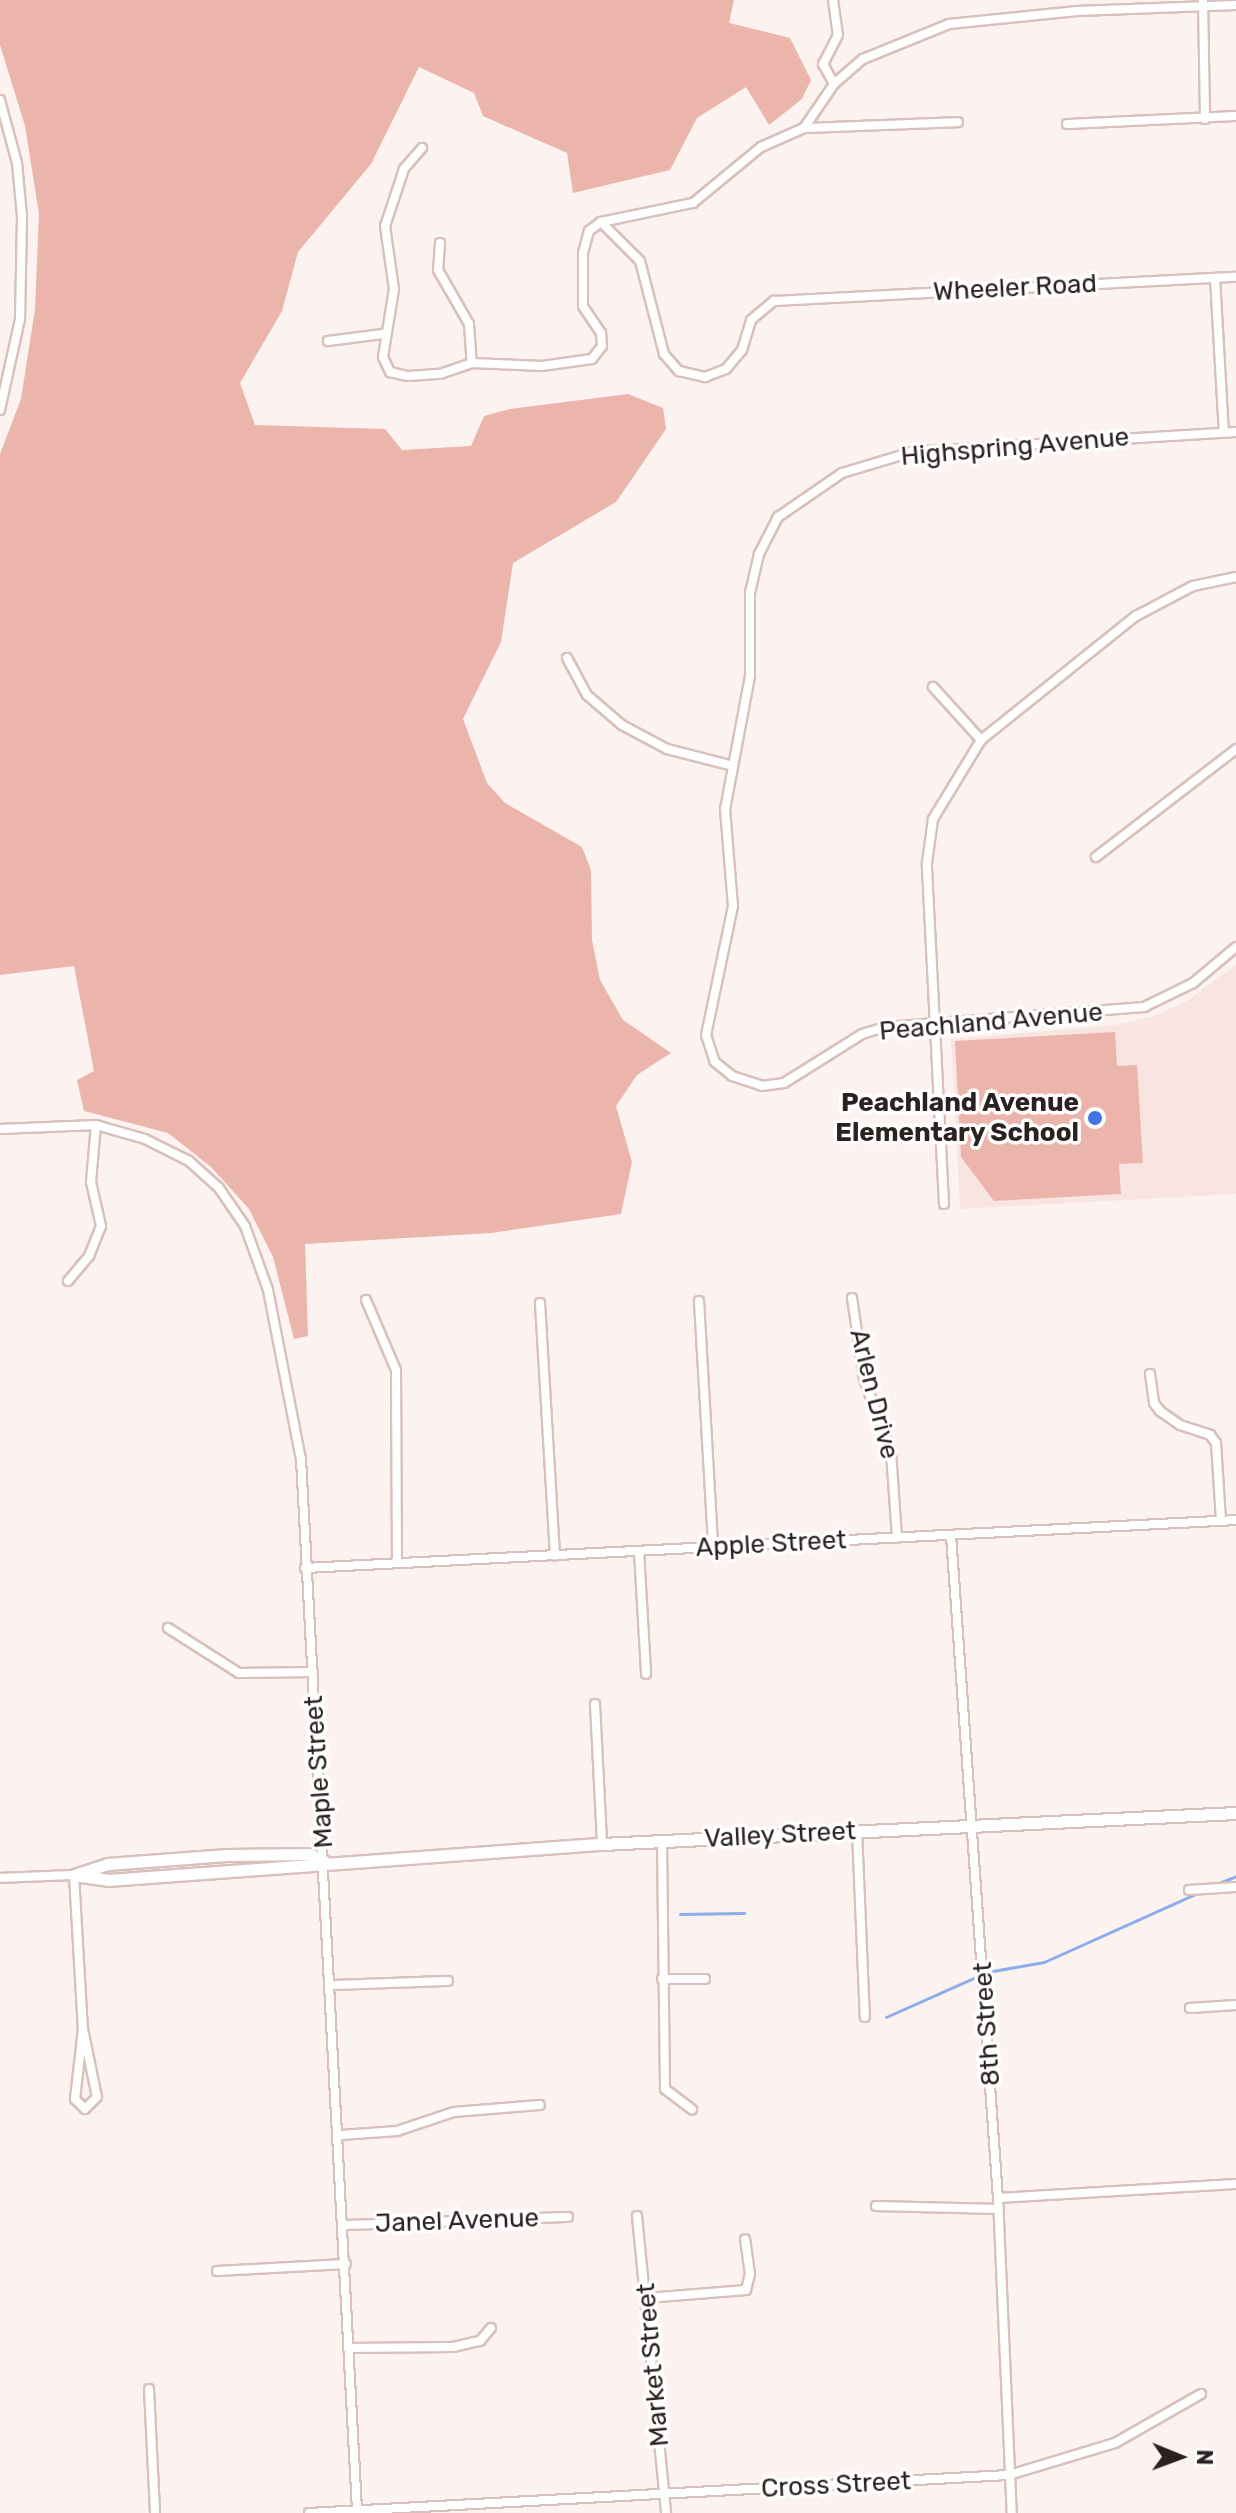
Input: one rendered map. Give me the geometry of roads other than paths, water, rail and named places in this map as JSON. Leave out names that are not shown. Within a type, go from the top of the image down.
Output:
[{"type":"street","points":[[833,0],[838,35],[823,64],[834,84]]},
{"type":"street","points":[[1203,4],[1205,119]]},
{"type":"street","points":[[804,128],[834,84],[863,59],[949,24],[1077,11],[1236,5]]},
{"type":"street","points":[[0,100],[17,163],[22,216],[20,319],[0,410]]},
{"type":"street","points":[[1067,124],[1236,116]]},
{"type":"street","points":[[422,148],[404,169],[385,226],[394,289],[383,334],[390,372],[440,374],[472,363],[542,366],[592,359],[602,346],[601,333],[583,306],[583,253],[589,231],[601,222],[693,203],[761,147],[804,128],[958,122]]},
{"type":"street","name":"Wheeler Road","points":[[601,222],[640,261],[656,336],[679,371],[705,377],[726,369],[742,350],[751,320],[765,304],[793,299],[1236,277]]},
{"type":"street","points":[[440,243],[438,270],[469,324],[472,363]]},
{"type":"street","points":[[1215,278],[1224,432]]},
{"type":"street","points":[[328,341],[383,334]]},
{"type":"street","name":"Highspring Avenue","points":[[730,765],[746,706],[750,592],[759,554],[778,517],[842,473],[912,452],[1236,432]]},
{"type":"street","points":[[944,1204],[927,863],[933,819],[981,740],[1136,616],[1193,586],[1236,577]]},
{"type":"street","points":[[567,658],[587,695],[622,725],[667,749],[730,765]]},
{"type":"street","points":[[933,687],[981,740]]},
{"type":"street","points":[[1096,857],[1236,749]]},
{"type":"street","name":"Peachland Avenue","points":[[730,765],[725,809],[733,906],[706,1035],[715,1062],[745,1081],[784,1083],[862,1034],[935,1024],[1144,1007],[1193,983],[1236,947]]},
{"type":"street","points":[[68,1281],[89,1256],[101,1226],[91,1182],[96,1125]]},
{"type":"street","name":"Maple Street","points":[[0,1129],[96,1125],[145,1139],[189,1161],[219,1188],[245,1226],[284,1354],[301,1459],[305,1568],[341,2135],[357,2511]]},
{"type":"street","name":"Arlen Drive","points":[[852,1298],[864,1379],[891,1452],[897,1538]]},
{"type":"street","points":[[366,1300],[396,1370],[397,1563]]},
{"type":"street","points":[[699,1301],[713,1547]]},
{"type":"street","points":[[540,1303],[555,1556]]},
{"type":"street","points":[[1150,1374],[1154,1403],[1160,1411],[1180,1425],[1210,1435],[1216,1443],[1221,1521]]},
{"type":"street","name":"Apple Street","points":[[305,1568],[1236,1520]]},
{"type":"street","name":"8th Street","points":[[951,1535],[974,1823],[999,2209],[1012,2513]]},
{"type":"street","points":[[639,1551],[646,1674]]},
{"type":"street","points":[[168,1628],[239,1673],[313,1672]]},
{"type":"street","points":[[595,1704],[602,1844]]},
{"type":"street","name":"Valley Street","points":[[74,1875],[107,1864],[214,1856],[309,1854],[324,1861],[974,1823],[1236,1815]]},
{"type":"street","points":[[857,1830],[865,2017]]},
{"type":"street","points":[[662,1842],[666,1931],[662,1979],[665,2089],[692,2109]]},
{"type":"street","points":[[0,1878],[74,1875],[83,2029],[97,2097],[85,2109],[75,2099],[83,2029]]},
{"type":"street","points":[[1189,1890],[1236,1887]]},
{"type":"street","points":[[662,1979],[705,1979]]},
{"type":"street","points":[[331,1985],[448,1981]]},
{"type":"street","points":[[1190,2008],[1236,2005]]},
{"type":"street","points":[[341,2135],[397,2131],[454,2112],[540,2105]]},
{"type":"street","points":[[998,2198],[1236,2184]]},
{"type":"street","points":[[876,2206],[999,2209]]},
{"type":"street","name":"Market Street","points":[[637,2216],[666,2513]]},
{"type":"street","name":"Janel Avenue","points":[[345,2225],[568,2217]]},
{"type":"street","points":[[647,2298],[746,2290],[750,2274],[745,2239]]},
{"type":"street","points":[[217,2271],[346,2264]]},
{"type":"street","points":[[350,2348],[453,2347],[480,2341],[491,2328]]},
{"type":"street","points":[[149,2389],[155,2513]]},
{"type":"street","name":"Cross Street","points":[[309,2513],[526,2508],[665,2494],[1009,2475],[1115,2443],[1201,2394]]},
{"type":"waterway","points":[[1214,1885],[1236,1876]]},
{"type":"waterway","points":[[886,2017],[987,1972],[1044,1962],[1200,1892]]},
{"type":"waterway","points":[[680,1914],[744,1913]]},
{"type":"place","name":"Peachland Avenue Elementary School","points":[[1095,1118]]}]
